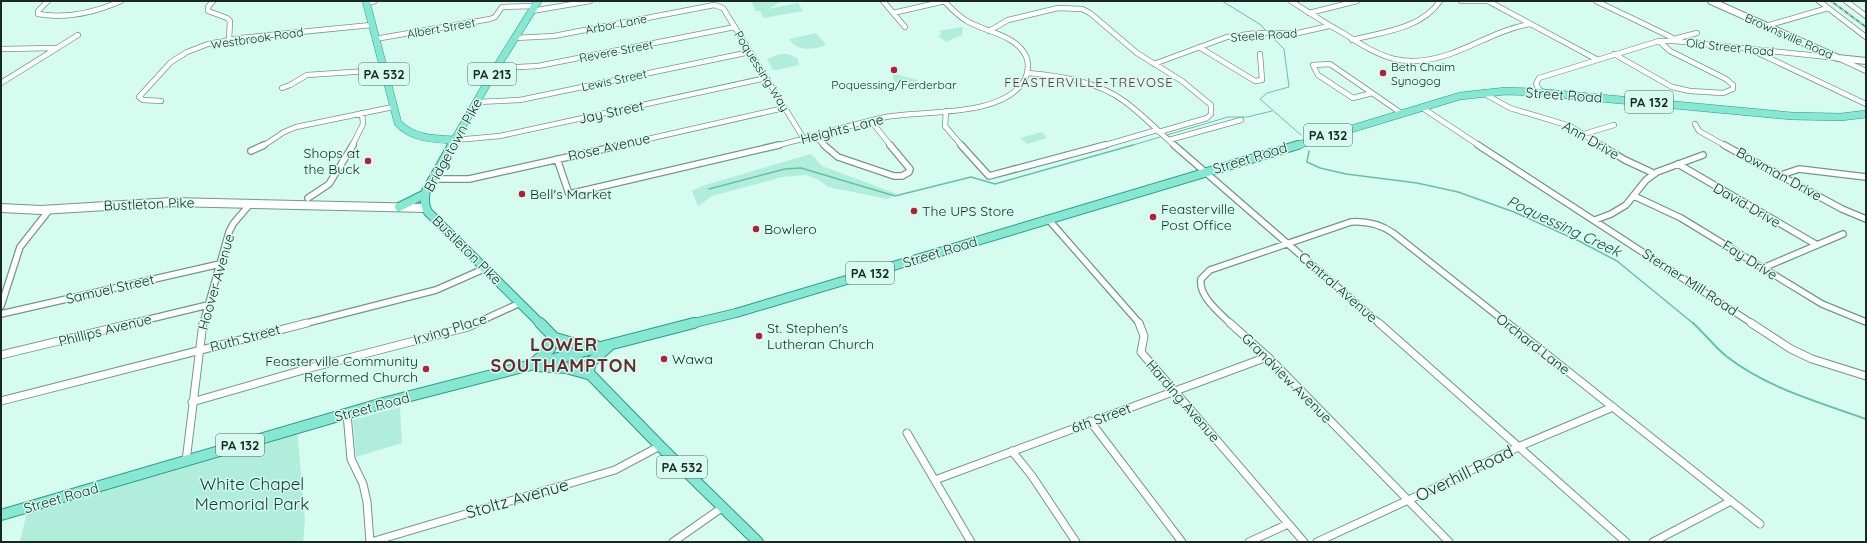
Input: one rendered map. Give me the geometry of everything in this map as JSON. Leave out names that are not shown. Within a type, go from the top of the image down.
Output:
[{"type":"main road","name":"Brownsville Road","points":[[1712,1],[1838,58]]},
{"type":"main road","name":"PA 532","points":[[366,2],[398,123],[411,133],[425,138],[455,140]]},
{"type":"main road","name":"Bridgetown Pike","points":[[426,208],[424,200],[425,194],[432,179],[496,68],[535,6]]},
{"type":"main road","name":"Old Street Road","points":[[1838,58],[1866,61]]},
{"type":"main road","name":"Street Road","points":[[1,515],[347,414],[724,316],[1460,96],[1483,93],[1541,92],[1792,116],[1840,117],[1866,114]]},
{"type":"main road","points":[[399,207],[425,194]]},
{"type":"main road","name":"Bustleton Pike","points":[[1,208],[50,209],[150,202],[426,208],[588,374],[758,542]]},
{"type":"main road","points":[[529,366],[550,350],[552,337],[581,345],[613,344]]},
{"type":"main road","points":[[529,366],[556,367],[588,374],[593,360],[613,344]]},
{"type":"street","points":[[48,1],[38,11],[38,14],[82,14],[121,1]]},
{"type":"street","points":[[212,1],[208,7],[208,10],[227,18],[230,21],[229,40]]},
{"type":"street","points":[[366,2],[375,1]]},
{"type":"street","points":[[535,6],[590,1]]},
{"type":"street","points":[[883,1],[905,27]]},
{"type":"street","points":[[893,13],[945,1],[967,21],[1009,40],[1018,47],[1028,62],[1028,73]]},
{"type":"street","points":[[1291,1],[1352,40],[1384,58],[1401,63],[1417,63],[1456,52],[1499,33],[1530,24]]},
{"type":"street","points":[[1309,13],[1355,1]]},
{"type":"street","points":[[1352,40],[1418,21],[1432,13],[1440,1]]},
{"type":"street","points":[[1461,1],[1489,1],[1596,59]]},
{"type":"street","points":[[1599,1],[1674,40],[1697,33]]},
{"type":"street","points":[[1818,1],[1866,37]]},
{"type":"street","points":[[1846,1],[1866,16]]},
{"type":"street","name":"Poquessing Way","points":[[717,5],[723,8],[804,139]]},
{"type":"street","name":"Arbor Lane","points":[[514,38],[550,37],[717,5]]},
{"type":"street","name":"Albert Street","points":[[375,39],[490,19],[495,17],[502,7],[535,6]]},
{"type":"street","points":[[946,111],[945,126],[989,176],[994,176],[1203,120],[1209,116],[1212,111],[1209,103],[1182,81],[1137,53],[1090,13],[1077,8],[1058,8],[1014,19],[1002,23],[989,31]]},
{"type":"street","points":[[1766,26],[1828,8]]},
{"type":"street","name":"Westbrook Road","points":[[161,101],[143,100],[139,97],[176,58],[199,47],[229,40],[371,25]]},
{"type":"street","name":"Steele Road","points":[[1154,64],[1222,38],[1237,35],[1298,33],[1330,26]]},
{"type":"street","name":"Revere Street","points":[[496,68],[538,66],[735,27]]},
{"type":"street","points":[[1,83],[78,35]]},
{"type":"street","name":"Old Street Road","points":[[1541,92],[1536,84],[1539,78],[1596,59],[1659,41],[1674,40],[1838,58]]},
{"type":"street","points":[[1614,54],[1672,87],[1690,91],[1722,93],[1734,89],[1733,85],[1726,79],[1670,51],[1659,41]]},
{"type":"street","points":[[1199,47],[1255,81],[1262,80],[1260,54]]},
{"type":"street","points":[[1,49],[55,48]]},
{"type":"street","points":[[1751,49],[1866,104]]},
{"type":"street","name":"Lewis Street","points":[[477,102],[520,100],[750,52]]},
{"type":"street","name":"Brownsville Road","points":[[1838,58],[1866,71]]},
{"type":"street","points":[[1372,93],[1353,98],[1318,75],[1313,65],[1330,64],[1401,113]]},
{"type":"street","points":[[282,88],[293,85],[299,78],[307,75],[383,70]]},
{"type":"street","name":"Heights Lane","points":[[557,159],[569,194],[804,139],[871,121],[914,112],[946,111],[972,108],[1000,100],[1019,87],[1028,73]]},
{"type":"street","name":"Central Avenue","points":[[1028,73],[1074,79],[1103,89],[1124,101],[1626,542]]},
{"type":"street","name":"Jay Street","points":[[455,140],[500,136],[766,78]]},
{"type":"street","name":"Ann Drive","points":[[1483,93],[1510,108],[1556,120],[1584,134],[1625,160],[1653,173]]},
{"type":"street","points":[[251,151],[292,128],[393,107]]},
{"type":"street","name":"Sterner Mill Road","points":[[1421,107],[1791,349],[1812,359],[1866,376]]},
{"type":"street","name":"Rose Avenue","points":[[432,179],[469,179],[784,108]]},
{"type":"street","points":[[308,198],[329,184],[360,133],[363,124],[362,113]]},
{"type":"street","points":[[1169,140],[1241,120]]},
{"type":"street","points":[[810,137],[819,140],[838,157],[894,176],[902,176],[909,172],[910,169],[871,121]]},
{"type":"street","points":[[287,123],[292,128]]},
{"type":"street","name":"Bowman Drive","points":[[1695,124],[1699,130],[1842,209],[1866,219]]},
{"type":"street","points":[[1584,134],[1614,125]]},
{"type":"street","points":[[1595,220],[1614,212],[1634,196],[1642,184],[1653,173],[1703,155]]},
{"type":"street","name":"David Drive","points":[[1678,164],[1817,245]]},
{"type":"street","points":[[1781,175],[1799,169],[1866,177]]},
{"type":"street","name":"Fay Drive","points":[[1634,196],[1681,218],[1822,304],[1866,322]]},
{"type":"street","name":"Hoover Avenue","points":[[186,461],[198,350],[208,305],[229,232],[235,221],[250,204]]},
{"type":"street","points":[[1,306],[20,248],[50,209]]},
{"type":"street","name":"Harding Avenue","points":[[1048,219],[1140,324],[1144,336],[1141,352],[1304,542]]},
{"type":"street","name":"Orchard Lane","points":[[1288,244],[1354,222],[1370,222],[1382,226],[1393,233],[1760,524]]},
{"type":"street","points":[[1763,268],[1844,234]]},
{"type":"street","name":"Grandview Avenue","points":[[1288,244],[1210,270],[1203,275],[1200,281],[1204,292],[1213,305],[1267,357],[1449,542]]},
{"type":"street","name":"Samuel Street","points":[[1,314],[220,264]]},
{"type":"street","name":"Ruth Street","points":[[1,401],[436,290],[486,268]]},
{"type":"street","name":"Irving Place","points":[[192,402],[310,368],[468,326],[520,303]]},
{"type":"street","name":"Phillips Avenue","points":[[1,355],[208,305]]},
{"type":"street","name":"6th Street","points":[[935,480],[1174,390],[1267,357]]},
{"type":"street","name":"Overhill Road","points":[[1317,542],[1518,447],[1613,407]]},
{"type":"street","points":[[347,414],[351,459],[363,484],[367,502],[370,542]]},
{"type":"street","points":[[1090,422],[1182,542]]},
{"type":"street","points":[[907,433],[971,542]]},
{"type":"street","name":"Stoltz Avenue","points":[[370,542],[543,490],[616,470],[660,446]]},
{"type":"street","points":[[1012,451],[1032,476],[1076,542]]},
{"type":"street","points":[[1653,542],[1732,501]]},
{"type":"street","points":[[673,542],[723,507]]},
{"type":"street","points":[[1249,542],[1288,524]]},
{"type":"green space","points":[[751,1],[782,1],[768,9],[798,3],[803,11],[764,18],[760,11],[756,11]]},
{"type":"green space","points":[[961,27],[963,28],[962,35],[946,42],[938,36],[942,34],[939,31]]},
{"type":"green space","points":[[816,33],[826,45],[806,49],[796,46],[789,39]]},
{"type":"green space","points":[[780,54],[788,54],[797,58],[799,65],[773,70],[767,59]]},
{"type":"green space","points":[[893,74],[918,80],[909,84],[902,84],[893,80]]},
{"type":"green space","points":[[1042,132],[1047,138],[1027,144],[1020,138]]},
{"type":"green space","points":[[811,154],[822,166],[897,194],[888,199],[828,187],[819,180],[806,175],[782,177],[712,196],[698,206],[692,191],[705,185]]},
{"type":"green space","points":[[400,407],[402,443],[356,457],[353,420]]},
{"type":"green space","name":"White Chapel Memorial Park","points":[[297,428],[305,520],[303,542],[20,542],[28,507]]},
{"type":"waterway","points":[[1222,1],[1261,25],[1266,31]]},
{"type":"waterway","points":[[1271,36],[1284,49],[1289,87],[1267,93],[1260,99],[1301,135]]},
{"type":"waterway","points":[[1167,135],[1228,117],[1247,117],[1272,111]]},
{"type":"waterway","points":[[1130,146],[1160,137]]},
{"type":"waterway","points":[[709,189],[785,169],[801,168],[895,196],[971,177],[995,184],[1133,145]]},
{"type":"waterway","name":"Poquessing Creek","points":[[1309,151],[1307,162],[1320,168],[1346,174],[1417,183],[1458,192],[1514,212],[1579,241],[1617,261],[1694,324]]},
{"type":"waterway","name":"Poquessing Creek","points":[[1694,324],[1726,356],[1758,377],[1793,393],[1866,419]]},
{"type":"railway","points":[[1831,1],[1866,27]]},
{"type":"place","name":"Poquessing/Ferderbar","points":[[894,70]]},
{"type":"place","name":"Beth Chaim Synogog","points":[[1383,73]]},
{"type":"place","name":"Shops at the Buck","points":[[368,161]]},
{"type":"place","name":"Bell's Market","points":[[522,194]]},
{"type":"place","name":"The UPS Store","points":[[914,211]]},
{"type":"place","name":"Feasterville Post Office","points":[[1153,217]]},
{"type":"place","name":"Bowlero","points":[[756,229]]},
{"type":"place","name":"St. Stephen's Lutheran Church","points":[[759,336]]},
{"type":"place","name":"Wawa","points":[[664,359]]},
{"type":"place","name":"Feasterville Community Reformed Church","points":[[426,369]]},
{"type":"district","name":"FEASTERVILLE-TREVOSE","points":[[1089,82]]},
{"type":"district","name":"LOWER SOUTHAMPTON","points":[[564,354]]}]
